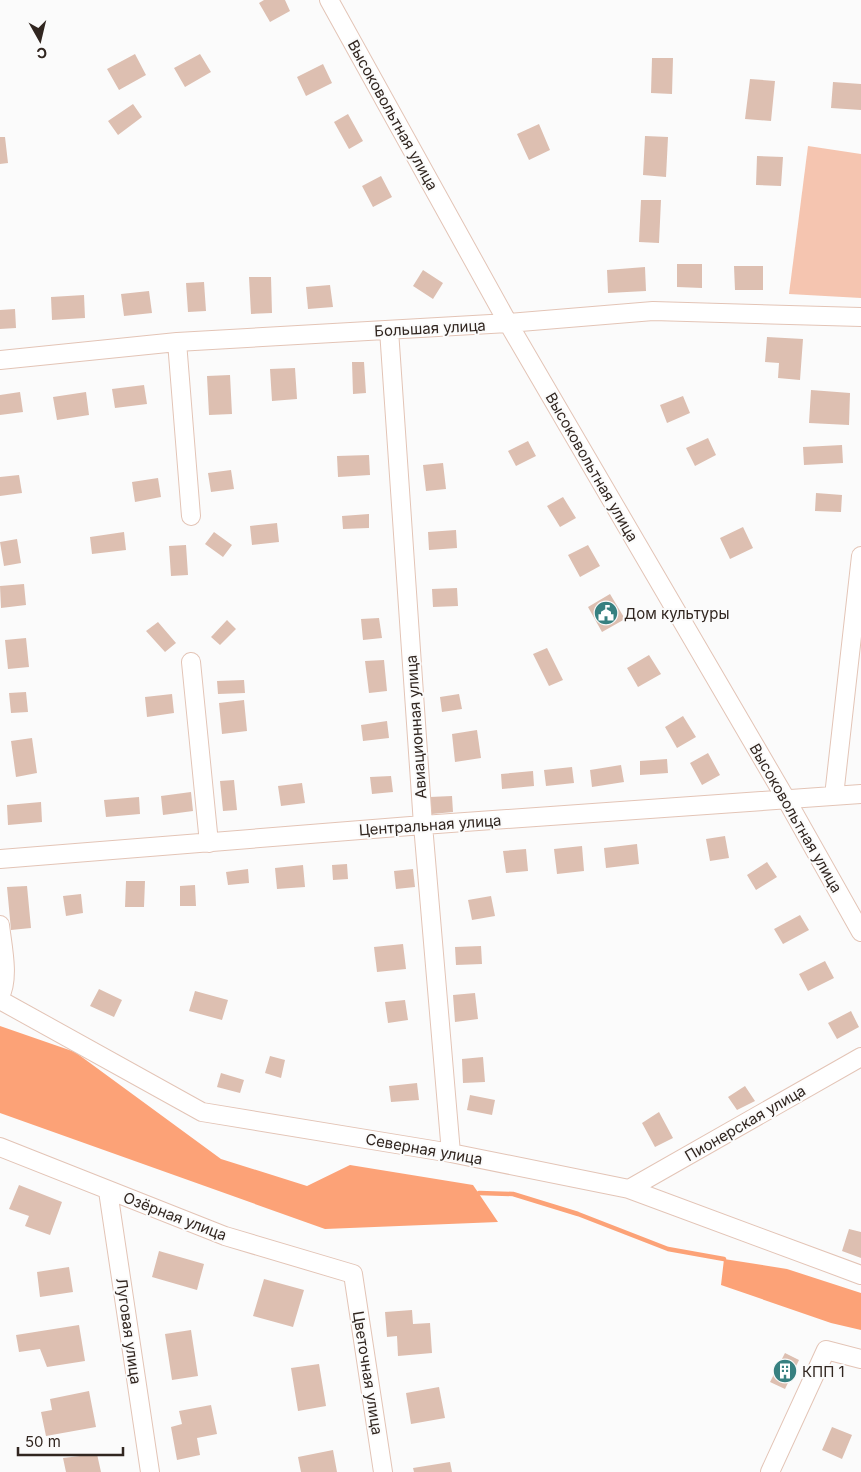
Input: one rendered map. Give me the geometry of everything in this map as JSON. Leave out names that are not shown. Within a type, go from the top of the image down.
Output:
[{"type":"street","name":"Высоковольтная улица","points":[[329,0],[508,323],[786,798],[861,932]]},
{"type":"street","name":"Большая улица","points":[[0,360],[178,342],[508,323],[653,311],[861,317]]},
{"type":"street","name":"Авиационная улица","points":[[389,330],[423,825],[451,1153]]},
{"type":"street","points":[[178,342],[191,516]]},
{"type":"street","points":[[834,796],[861,556]]},
{"type":"street","points":[[192,662],[209,843]]},
{"type":"street","name":"Центральная улица","points":[[0,859],[423,825],[861,794]]},
{"type":"street","points":[[0,925],[5,970],[0,996]]},
{"type":"street","name":"Северная улица","points":[[0,1000],[202,1112],[451,1153],[629,1189],[861,1275]]},
{"type":"street","name":"Пионерская улица","points":[[629,1189],[861,1057]]},
{"type":"street","name":"Озёрная улица","points":[[0,1147],[225,1236],[353,1274]]},
{"type":"street","name":"Луговая улица","points":[[108,1191],[150,1472]]},
{"type":"street","name":"Цветочная улица","points":[[353,1274],[383,1472]]},
{"type":"street","points":[[770,1472],[826,1350],[861,1359]]},
{"type":"shaded area","points":[[808,146],[861,154],[861,298],[789,294]]},
{"type":"shaded area","points":[[0,1026],[75,1052],[221,1159],[307,1186],[350,1165],[473,1185],[498,1222],[325,1229],[0,1113]]},
{"type":"shaded area","points":[[724,1259],[787,1269],[861,1293],[861,1330],[831,1323],[721,1285]]},
{"type":"building","points":[[264,0],[285,0],[290,11],[270,22],[259,3]]},
{"type":"building","points":[[135,54],[146,75],[119,90],[107,69]]},
{"type":"building","points":[[200,54],[211,72],[185,87],[174,68]]},
{"type":"building","points":[[652,58],[673,58],[672,94],[651,93]]},
{"type":"building","points":[[323,64],[332,83],[306,96],[297,77]]},
{"type":"building","points":[[750,79],[775,81],[771,121],[745,119]]},
{"type":"building","points":[[833,82],[861,84],[861,110],[831,108]]},
{"type":"building","points":[[133,104],[142,117],[118,135],[108,121]]},
{"type":"building","points":[[348,114],[363,141],[349,149],[334,122]]},
{"type":"building","points":[[539,124],[550,150],[529,160],[517,134]]},
{"type":"building","points":[[645,136],[668,137],[666,177],[643,175]]},
{"type":"building","points":[[0,137],[5,137],[8,163],[0,164]]},
{"type":"building","points":[[757,156],[783,157],[781,186],[756,185]]},
{"type":"building","points":[[381,176],[392,197],[373,207],[362,186]]},
{"type":"building","points":[[641,200],[661,200],[659,243],[639,242]]},
{"type":"building","points":[[677,264],[702,264],[702,288],[677,287]]},
{"type":"building","points":[[734,266],[763,266],[763,290],[735,290]]},
{"type":"building","points":[[645,267],[646,291],[608,293],[607,270]]},
{"type":"building","points":[[423,270],[443,283],[433,299],[413,286]]},
{"type":"building","points":[[249,277],[271,277],[272,313],[251,314]]},
{"type":"building","points":[[204,282],[206,311],[188,312],[186,283]]},
{"type":"building","points":[[330,285],[333,307],[308,309],[306,287]]},
{"type":"building","points":[[149,291],[152,313],[124,316],[121,294]]},
{"type":"building","points":[[84,295],[85,318],[52,320],[51,297]]},
{"type":"building","points":[[15,309],[16,328],[0,329],[0,310]]},
{"type":"building","points":[[767,337],[803,339],[800,380],[778,378],[779,363],[765,362]]},
{"type":"building","points":[[352,362],[364,362],[366,393],[353,394]]},
{"type":"building","points":[[295,368],[297,399],[272,401],[270,369]]},
{"type":"building","points":[[230,375],[232,414],[209,415],[207,376]]},
{"type":"building","points":[[144,385],[147,404],[115,408],[112,389]]},
{"type":"building","points":[[811,390],[850,393],[849,425],[809,423]]},
{"type":"building","points":[[20,392],[23,412],[0,415],[0,395]]},
{"type":"building","points":[[86,392],[89,415],[57,420],[53,397]]},
{"type":"building","points":[[683,396],[690,413],[667,423],[660,405]]},
{"type":"building","points":[[708,438],[716,455],[695,466],[686,448]]},
{"type":"building","points":[[528,441],[536,456],[516,466],[508,451]]},
{"type":"building","points":[[842,445],[843,463],[804,465],[803,447]]},
{"type":"building","points":[[369,455],[370,475],[338,477],[337,456]]},
{"type":"building","points":[[443,463],[446,489],[426,491],[423,465]]},
{"type":"building","points":[[231,470],[234,489],[211,492],[208,473]]},
{"type":"building","points":[[19,475],[22,493],[0,496],[0,477]]},
{"type":"building","points":[[158,478],[161,497],[135,502],[132,482]]},
{"type":"building","points":[[816,493],[842,495],[841,512],[815,511]]},
{"type":"building","points":[[563,497],[576,518],[560,527],[547,506]]},
{"type":"building","points":[[369,514],[369,528],[343,529],[342,516]]},
{"type":"building","points":[[277,523],[279,542],[252,545],[250,526]]},
{"type":"building","points":[[743,527],[753,548],[730,559],[720,538]]},
{"type":"building","points":[[456,530],[457,548],[429,550],[428,532]]},
{"type":"building","points":[[124,532],[126,550],[92,554],[90,537]]},
{"type":"building","points":[[214,532],[232,545],[223,557],[205,544]]},
{"type":"building","points":[[17,539],[21,563],[4,566],[0,542]]},
{"type":"building","points":[[186,545],[188,575],[171,576],[169,546]]},
{"type":"building","points":[[588,545],[600,566],[580,577],[568,555]]},
{"type":"building","points":[[24,584],[26,605],[1,608],[0,586]]},
{"type":"building","points":[[457,588],[458,606],[433,607],[432,589]]},
{"type":"building","name":"Дом культуры","points":[[610,594],[625,619],[602,632],[588,607]]},
{"type":"building","points":[[379,618],[382,638],[363,640],[361,619]]},
{"type":"building","points":[[227,620],[236,629],[220,645],[211,637]]},
{"type":"building","points":[[158,622],[176,643],[165,652],[146,631]]},
{"type":"building","points":[[26,638],[29,667],[8,669],[5,640]]},
{"type":"building","points":[[547,648],[563,680],[549,686],[533,654]]},
{"type":"building","points":[[649,655],[661,674],[638,687],[627,668]]},
{"type":"building","points":[[384,660],[387,691],[369,693],[365,661]]},
{"type":"building","points":[[244,680],[245,693],[218,694],[217,681]]},
{"type":"building","points":[[26,692],[28,712],[11,713],[9,693]]},
{"type":"building","points":[[172,694],[174,713],[147,717],[145,697]]},
{"type":"building","points":[[459,694],[462,709],[442,712],[440,697]]},
{"type":"building","points":[[244,700],[247,731],[222,734],[219,703]]},
{"type":"building","points":[[683,716],[696,737],[677,748],[665,727]]},
{"type":"building","points":[[387,721],[389,738],[363,741],[361,725]]},
{"type":"building","points":[[477,730],[481,758],[455,762],[452,734]]},
{"type":"building","points":[[32,738],[37,773],[16,777],[11,741]]},
{"type":"building","points":[[708,753],[720,775],[702,785],[690,763]]},
{"type":"building","points":[[667,759],[668,773],[640,775],[640,761]]},
{"type":"building","points":[[621,765],[624,782],[592,787],[590,770]]},
{"type":"building","points":[[572,767],[574,783],[546,786],[544,770]]},
{"type":"building","points":[[533,771],[534,786],[502,789],[501,774]]},
{"type":"building","points":[[391,776],[393,792],[372,794],[370,777]]},
{"type":"building","points":[[234,780],[237,810],[223,811],[220,781]]},
{"type":"building","points":[[302,783],[305,803],[281,806],[278,786]]},
{"type":"building","points":[[191,792],[193,811],[163,815],[161,796]]},
{"type":"building","points":[[452,796],[453,812],[432,814],[430,797]]},
{"type":"building","points":[[139,797],[140,814],[106,817],[104,800]]},
{"type":"building","points":[[41,802],[42,822],[8,825],[7,805]]},
{"type":"building","points":[[725,836],[729,858],[710,861],[706,839]]},
{"type":"building","points":[[637,844],[639,864],[606,868],[604,848]]},
{"type":"building","points":[[582,846],[584,871],[557,874],[554,849]]},
{"type":"building","points":[[526,849],[528,871],[506,873],[503,851]]},
{"type":"building","points":[[767,862],[777,877],[756,890],[747,875]]},
{"type":"building","points":[[347,864],[348,879],[333,880],[332,865]]},
{"type":"building","points":[[303,865],[305,887],[277,889],[275,868]]},
{"type":"building","points":[[248,869],[249,883],[228,885],[226,872]]},
{"type":"building","points":[[413,869],[415,887],[396,889],[394,871]]},
{"type":"building","points":[[126,881],[145,881],[144,907],[125,907]]},
{"type":"building","points":[[195,885],[196,906],[180,906],[180,886]]},
{"type":"building","points":[[27,886],[31,928],[11,930],[7,887]]},
{"type":"building","points":[[81,894],[83,913],[66,916],[63,896]]},
{"type":"building","points":[[491,896],[495,916],[472,920],[468,900]]},
{"type":"building","points":[[800,915],[809,930],[783,944],[774,929]]},
{"type":"building","points":[[403,944],[406,969],[377,972],[374,947]]},
{"type":"building","points":[[481,946],[482,964],[456,965],[455,947]]},
{"type":"building","points":[[825,961],[834,978],[808,991],[799,974]]},
{"type":"building","points":[[99,989],[122,1000],[114,1017],[90,1006]]},
{"type":"building","points":[[195,991],[228,1000],[222,1020],[189,1011]]},
{"type":"building","points":[[475,993],[478,1019],[455,1022],[453,995]]},
{"type":"building","points":[[405,1000],[408,1020],[388,1023],[385,1002]]},
{"type":"building","points":[[851,1011],[859,1027],[837,1039],[828,1023]]},
{"type":"building","points":[[270,1056],[285,1060],[281,1078],[265,1073]]},
{"type":"building","points":[[483,1057],[485,1082],[463,1083],[462,1059]]},
{"type":"building","points":[[221,1073],[244,1080],[240,1093],[217,1087]]},
{"type":"building","points":[[417,1083],[419,1100],[391,1102],[389,1086]]},
{"type":"building","points":[[745,1086],[755,1101],[737,1110],[728,1097]]},
{"type":"building","points":[[470,1095],[495,1100],[492,1115],[467,1110]]},
{"type":"building","points":[[659,1112],[673,1138],[655,1147],[642,1123]]},
{"type":"building","points":[[19,1185],[62,1202],[50,1235],[25,1226],[29,1216],[9,1209]]},
{"type":"building","points":[[849,1229],[861,1232],[861,1258],[842,1251]]},
{"type":"building","points":[[159,1251],[204,1264],[197,1290],[152,1277]]},
{"type":"building","points":[[69,1267],[73,1292],[40,1297],[37,1272]]},
{"type":"building","points":[[264,1279],[304,1290],[293,1327],[253,1316]]},
{"type":"building","points":[[412,1310],[413,1324],[430,1323],[432,1353],[398,1356],[397,1336],[387,1337],[385,1312]]},
{"type":"building","points":[[79,1325],[85,1361],[47,1367],[40,1349],[19,1352],[16,1335]]},
{"type":"building","points":[[191,1330],[198,1376],[172,1380],[165,1334]]},
{"type":"building","name":"КПП 1","points":[[785,1353],[799,1360],[785,1389],[770,1382]]},
{"type":"building","points":[[319,1364],[326,1406],[298,1411],[291,1368]]},
{"type":"building","points":[[439,1387],[445,1418],[411,1424],[406,1393]]},
{"type":"building","points":[[89,1391],[96,1427],[46,1436],[41,1412],[52,1410],[50,1399]]},
{"type":"building","points":[[211,1405],[217,1434],[197,1438],[200,1455],[177,1460],[171,1427],[182,1424],[179,1411]]},
{"type":"building","points":[[832,1427],[852,1435],[842,1459],[822,1450]]},
{"type":"building","points":[[333,1450],[337,1472],[301,1472],[298,1457]]},
{"type":"building","points":[[97,1454],[101,1472],[66,1472],[63,1458]]},
{"type":"building","points":[[450,1462],[452,1472],[414,1472],[413,1468]]},
{"type":"waterway","points":[[479,1193],[513,1194],[578,1214],[668,1249],[724,1259]]},
{"type":"place","name":"Дом культуры","points":[[606,613]]},
{"type":"place","name":"КПП 1","points":[[785,1371]]}]
